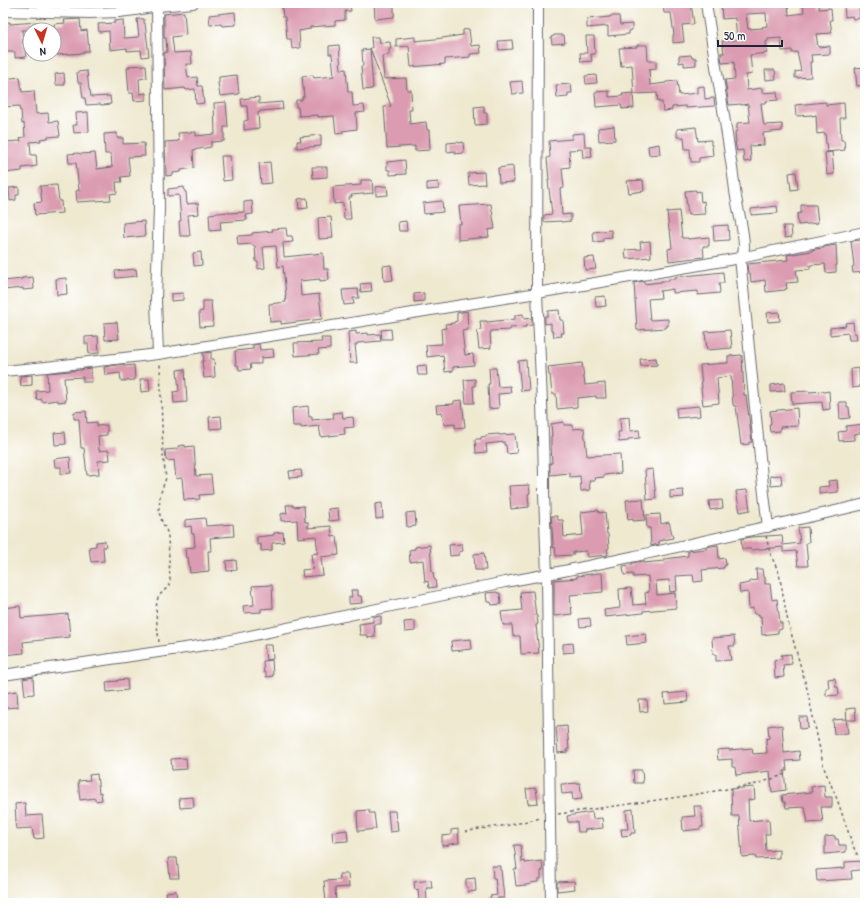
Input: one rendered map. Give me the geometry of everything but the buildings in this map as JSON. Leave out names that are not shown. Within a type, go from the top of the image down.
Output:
[{"type":"street","points":[[3,11],[87,13],[119,12],[141,9],[157,4],[193,3]]},
{"type":"street","points":[[538,3],[537,293],[547,575],[551,903]]},
{"type":"street","points":[[706,3],[744,247],[740,258],[768,527]]},
{"type":"street","points":[[157,4],[159,208],[156,300],[158,354]]},
{"type":"street","points":[[3,370],[46,367],[158,354],[537,293],[740,258],[865,232]]},
{"type":"street","points":[[3,675],[212,644],[505,582],[547,575],[768,527],[865,504]]},
{"type":"path","points":[[158,354],[160,363],[163,456],[166,478],[160,495],[159,512],[168,536],[170,580],[169,585],[159,597],[157,602],[157,624],[161,652]]},
{"type":"path","points":[[768,527],[766,534],[768,549],[779,573],[788,622],[807,689],[822,763],[837,799],[852,846],[858,856]]},
{"type":"path","points":[[465,832],[585,810],[673,798],[754,784],[786,774]]}]
